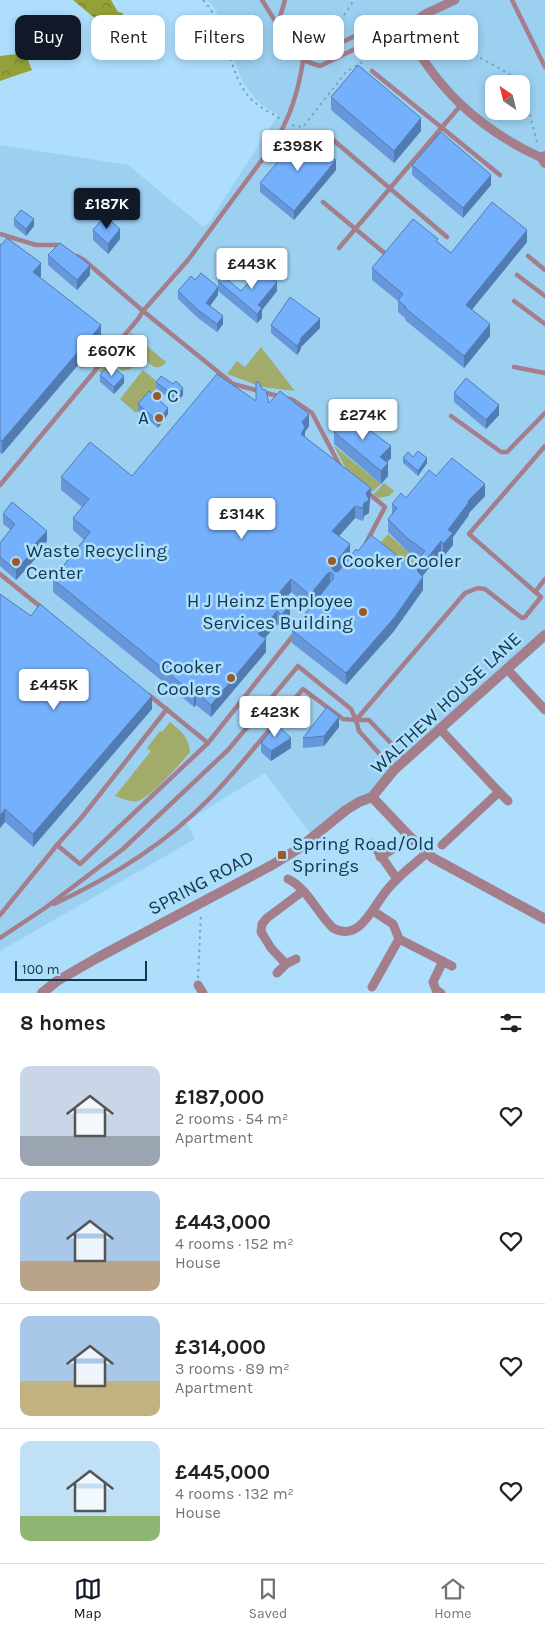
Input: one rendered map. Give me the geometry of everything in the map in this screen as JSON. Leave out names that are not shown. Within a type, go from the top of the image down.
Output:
[{"type":"street","points":[[425,15],[455,0]]},
{"type":"street","points":[[424,60],[448,93],[461,105],[501,137],[515,146],[544,159]]},
{"type":"street","name":"WALTHEW HOUSE LANE","points":[[372,797],[394,770],[545,635]]},
{"type":"street","points":[[508,670],[544,708]]},
{"type":"street","points":[[440,729],[508,801]]},
{"type":"street","points":[[442,845],[499,792]]},
{"type":"street","points":[[372,797],[427,853],[450,868],[545,919]]},
{"type":"street","name":"SPRING ROAD","points":[[42,993],[74,971],[289,854],[346,810],[372,797]]},
{"type":"street","points":[[448,826],[455,833]]},
{"type":"street","points":[[372,843],[397,880]]},
{"type":"street","points":[[380,857],[392,849]]},
{"type":"street","points":[[288,878],[316,905],[329,924],[337,930],[346,931],[357,927],[367,920],[386,891],[427,853]]},
{"type":"street","points":[[286,964],[271,948],[261,932],[262,924],[303,891]]},
{"type":"street","points":[[373,911],[393,924],[398,939],[448,964],[433,982],[436,990],[441,993]]},
{"type":"street","points":[[372,987],[398,939]]},
{"type":"street","points":[[277,972],[286,964],[296,959]]},
{"type":"lane","points":[[262,0],[273,18]]},
{"type":"lane","points":[[512,0],[545,67]]},
{"type":"lane","points":[[281,15],[285,1]]},
{"type":"lane","points":[[0,485],[143,311],[188,260],[273,145],[290,115],[302,61],[320,66],[354,50]]},
{"type":"lane","points":[[372,71],[500,176]]},
{"type":"lane","points":[[339,248],[461,105]]},
{"type":"lane","points":[[325,133],[447,237]]},
{"type":"lane","points":[[323,202],[388,256]]},
{"type":"lane","points":[[0,234],[36,245],[59,245],[67,250]]},
{"type":"lane","points":[[76,255],[234,384],[293,400],[312,413],[342,471]]},
{"type":"lane","points":[[528,256],[545,270]]},
{"type":"lane","points":[[516,275],[545,296]]},
{"type":"lane","points":[[514,301],[545,324]]},
{"type":"lane","points":[[514,367],[545,373]]},
{"type":"lane","points":[[451,416],[501,452],[507,452],[545,413]]},
{"type":"lane","points":[[356,720],[465,593],[478,588],[485,589],[522,618],[541,598],[469,534],[545,446]]},
{"type":"lane","points":[[360,551],[385,507],[364,489]]},
{"type":"lane","points":[[0,574],[46,610]]},
{"type":"lane","points":[[535,592],[545,579]]},
{"type":"lane","points":[[57,845],[80,864],[208,743],[302,624]]},
{"type":"lane","points":[[0,938],[45,908],[122,849],[228,750],[298,666],[352,709],[359,731],[394,770]]},
{"type":"lane","points":[[45,908],[80,892],[128,864],[167,836],[207,801],[245,761],[303,690],[343,719],[369,720],[406,759]]},
{"type":"lane","points":[[144,691],[208,743]]},
{"type":"lane","points":[[0,914],[82,817],[167,709]]},
{"type":"path","points":[[203,0],[209,6],[217,21],[237,76],[245,92],[256,103],[275,116]]},
{"type":"path","points":[[344,15],[354,0]]},
{"type":"path","points":[[438,8],[456,40],[470,53],[510,75]]},
{"type":"path","points":[[294,126],[303,127],[346,72],[366,60]]},
{"type":"path","points":[[530,114],[544,159]]},
{"type":"path","points":[[82,368],[87,364],[90,366]]},
{"type":"path","points":[[201,989],[202,903]]},
{"type":"shaded area","points":[[208,0],[545,0],[545,642],[315,840],[265,773],[186,822],[195,839],[0,951],[0,145],[128,165],[202,226],[208,224],[278,115],[254,97],[242,81],[234,60],[263,60],[263,15],[218,15],[215,8]]},
{"type":"green space","points":[[73,0],[111,0],[118,12],[123,13],[123,15],[91,15]]},
{"type":"green space","points":[[15,54],[15,60],[28,60],[32,70],[0,81],[0,56]]},
{"type":"green space","points":[[131,333],[166,362],[163,366],[155,367],[140,356],[129,344],[128,341]]},
{"type":"green space","points":[[261,347],[295,391],[262,387],[227,374],[237,361],[245,367]]},
{"type":"green space","points":[[118,352],[127,354],[134,362],[131,369],[122,371],[115,365],[105,376],[99,371]]},
{"type":"green space","points":[[143,370],[160,384],[136,413],[120,399]]},
{"type":"green space","points":[[334,446],[381,484],[372,492],[346,469]]},
{"type":"green space","points":[[384,483],[394,491],[389,496],[378,498],[374,494]]},
{"type":"green space","points":[[388,534],[407,551],[425,563],[412,580],[402,560],[381,542]]},
{"type":"green space","points":[[170,722],[186,738],[190,752],[166,779],[144,798],[132,801],[115,796],[151,751],[147,748],[160,731],[162,732]]},
{"type":"building","points":[[358,65],[421,118],[394,151],[331,97]]},
{"type":"building","points":[[441,132],[491,175],[463,208],[412,165]]},
{"type":"building","points":[[302,133],[336,160],[294,211],[260,183]]},
{"type":"building","points":[[492,202],[527,230],[466,305],[490,324],[464,356],[405,308],[398,300],[403,294],[372,268],[413,219],[438,239],[436,241],[451,253]]},
{"type":"building","points":[[21,210],[34,219],[26,229],[14,219]]},
{"type":"building","points":[[105,216],[120,229],[108,244],[93,230]]},
{"type":"building","points":[[7,238],[41,263],[33,272],[101,325],[2,441],[0,440],[0,244]]},
{"type":"building","points":[[60,243],[90,265],[77,280],[48,255]]},
{"type":"building","points":[[260,270],[277,282],[258,305],[262,308],[257,314],[218,281],[223,276],[241,291]]},
{"type":"building","points":[[201,273],[218,287],[206,303],[223,316],[217,324],[198,310],[178,291],[191,276],[195,280]]},
{"type":"building","points":[[290,297],[320,319],[300,339],[297,346],[271,325]]},
{"type":"building","points":[[114,368],[124,376],[114,387],[100,375],[105,369],[110,374]]},
{"type":"building","points":[[217,374],[256,401],[256,382],[259,382],[262,389],[266,390],[269,403],[280,391],[309,414],[302,422],[305,427],[301,434],[371,488],[366,493],[369,500],[364,503],[363,508],[355,506],[332,531],[350,544],[333,566],[332,569],[335,572],[339,571],[356,549],[358,551],[371,535],[412,567],[425,551],[407,538],[388,519],[397,508],[392,504],[401,493],[406,498],[429,470],[436,476],[452,458],[485,484],[468,501],[448,530],[453,533],[443,544],[441,541],[417,571],[423,577],[394,618],[346,673],[292,630],[333,579],[333,574],[330,572],[327,574],[310,595],[291,579],[278,594],[290,605],[281,615],[277,611],[258,634],[266,639],[211,705],[196,692],[194,694],[53,579],[90,532],[73,518],[89,499],[61,477],[90,442],[132,476]]},
{"type":"building","points":[[161,376],[173,384],[176,381],[183,388],[176,397],[156,382]]},
{"type":"building","points":[[466,378],[499,405],[486,420],[454,393]]},
{"type":"building","points":[[149,391],[168,408],[158,421],[138,404]]},
{"type":"building","points":[[348,414],[391,446],[380,457],[388,463],[381,471],[334,432]]},
{"type":"building","points":[[418,451],[427,458],[418,471],[403,458],[408,452],[413,457]]},
{"type":"building","points":[[12,502],[47,531],[33,546],[36,548],[16,570],[0,557],[0,543],[15,524],[3,514]]},
{"type":"building","points":[[0,594],[31,616],[40,604],[152,696],[33,834],[5,809],[0,816]]},
{"type":"building","points":[[327,707],[339,717],[324,736],[303,738]]},
{"type":"building","points":[[276,724],[291,738],[271,751],[261,743]]},
{"type":"place","name":"C","points":[[157,396]]},
{"type":"place","name":"A","points":[[159,418]]},
{"type":"place","name":"Cooker Cooler","points":[[332,561]]},
{"type":"place","name":"Waste Recycling Center","points":[[16,562]]},
{"type":"place","name":"H J Heinz Employee Services Building","points":[[363,612]]},
{"type":"place","name":"Cooker Coolers","points":[[231,678]]},
{"type":"place","name":"Spring Road/Old Springs","points":[[282,855]]}]
